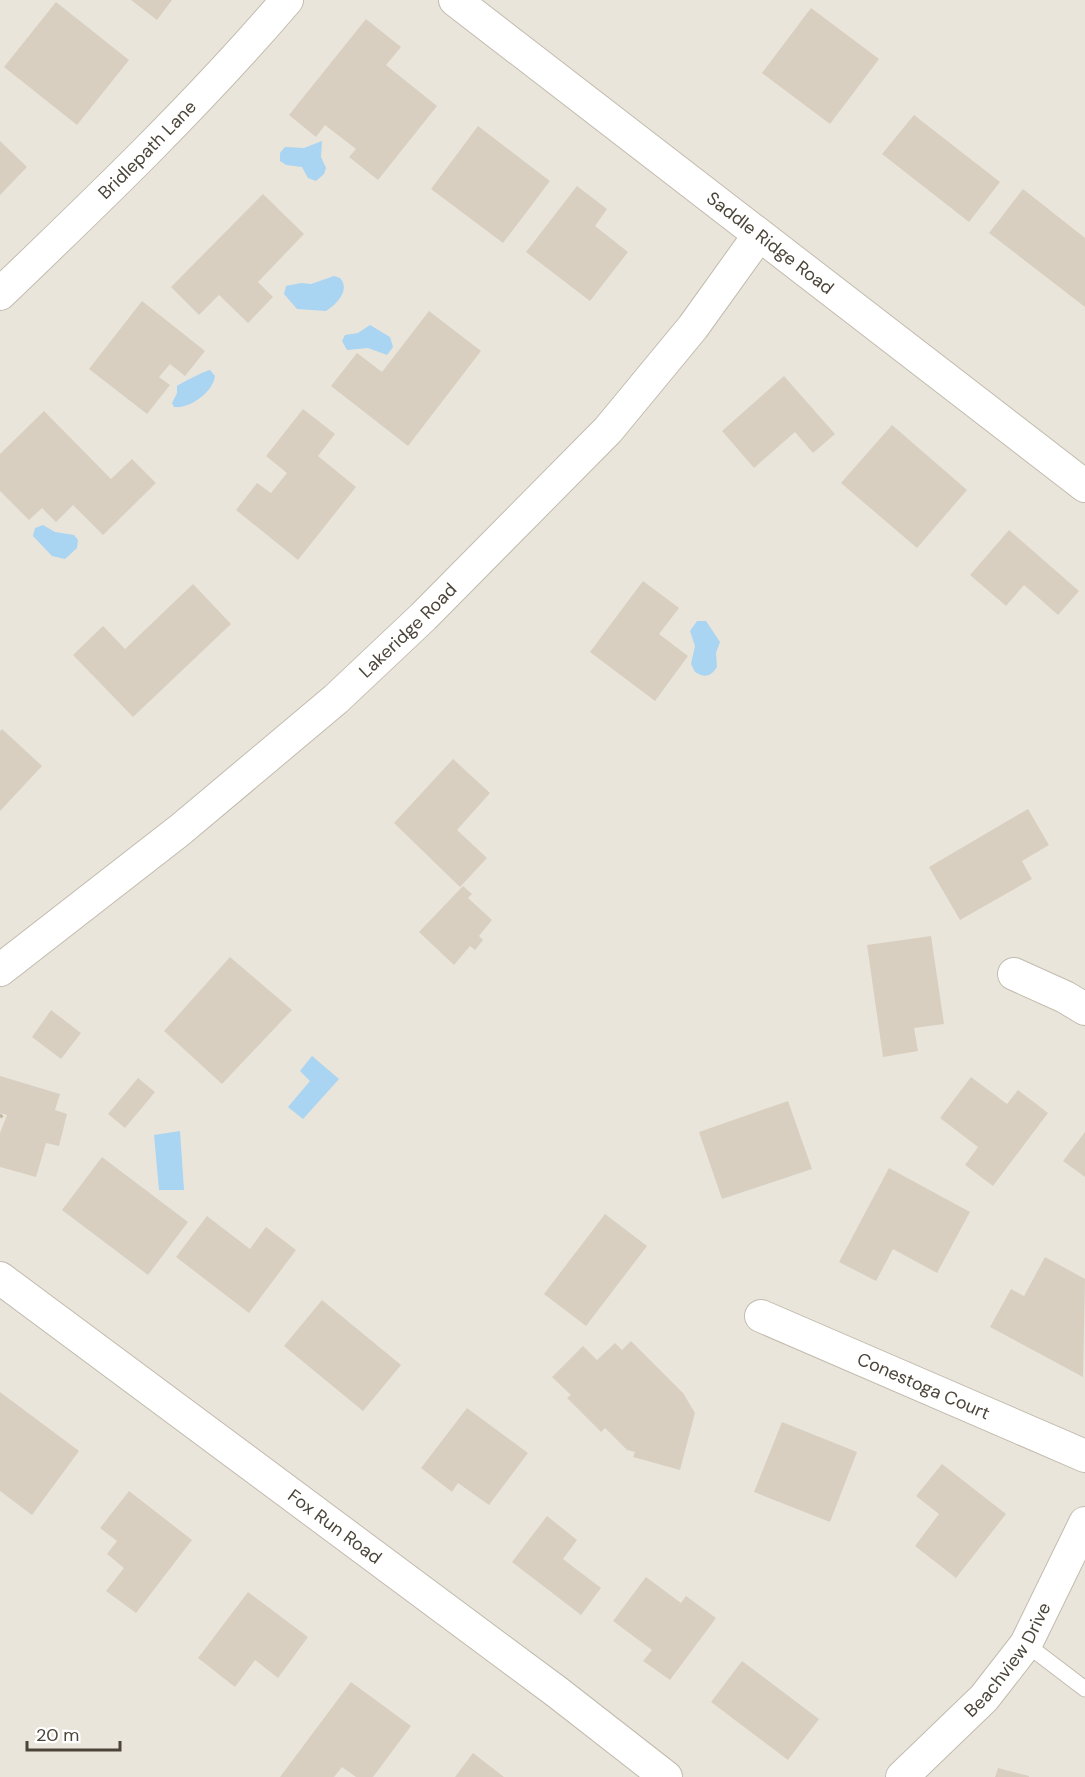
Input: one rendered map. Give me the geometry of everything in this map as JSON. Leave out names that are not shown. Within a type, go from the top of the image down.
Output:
[{"type":"street","name":"Bridlepath Lane","points":[[0,294],[110,188],[213,82],[287,0]]},
{"type":"street","name":"Saddle Ridge Road","points":[[455,0],[1085,486]]},
{"type":"street","name":"Lakeridge Road","points":[[0,970],[180,830],[336,699],[423,617],[608,430],[693,327],[759,235]]},
{"type":"street","points":[[1014,974],[1065,997],[1085,1009]]},
{"type":"street","name":"Fox Run Road","points":[[0,1278],[557,1692],[666,1777]]},
{"type":"street","name":"Conestoga Court","points":[[761,1316],[1085,1456]]},
{"type":"street","name":"Beachview Drive","points":[[902,1777],[984,1698],[1026,1644],[1085,1523]]},
{"type":"lane","points":[[1026,1644],[1085,1689]]},
{"type":"shaded area","points":[[0,0],[1085,0],[1085,1777],[0,1777]]},
{"type":"water","points":[[322,141],[321,157],[326,168],[324,174],[316,181],[308,178],[302,167],[286,165],[280,161],[280,153],[285,147],[304,148]]},
{"type":"water","points":[[334,276],[340,278],[343,283],[343,292],[338,301],[326,311],[297,309],[284,294],[286,286],[311,284]]},
{"type":"water","points":[[370,325],[390,337],[393,347],[387,355],[368,348],[347,350],[342,341],[345,335],[358,333]]},
{"type":"water","points":[[210,370],[215,376],[210,388],[193,402],[174,407],[172,403],[177,393],[177,386]]},
{"type":"water","points":[[43,525],[55,532],[74,535],[78,540],[77,548],[65,559],[52,556],[33,536],[35,528]]},
{"type":"water","points":[[697,621],[706,621],[720,642],[716,653],[717,667],[707,676],[695,672],[691,664],[695,646],[690,631]]},
{"type":"water","points":[[312,1056],[339,1079],[303,1119],[288,1107],[310,1081],[300,1071]]},
{"type":"water","points":[[180,1131],[184,1190],[159,1190],[154,1135]]},
{"type":"building","points":[[131,0],[172,0],[157,20]]},
{"type":"building","points":[[56,2],[129,60],[77,125],[4,67]]},
{"type":"building","points":[[811,8],[879,59],[830,124],[762,73]]},
{"type":"building","points":[[366,19],[401,47],[386,65],[437,106],[378,180],[349,157],[356,149],[325,125],[316,137],[289,115]]},
{"type":"building","points":[[914,115],[1000,182],[969,222],[882,154]]},
{"type":"building","points":[[478,126],[550,181],[503,243],[431,189]]},
{"type":"building","points":[[0,141],[27,167],[0,195]]},
{"type":"building","points":[[577,186],[607,209],[595,226],[628,252],[590,301],[526,252]]},
{"type":"building","points":[[1023,189],[1085,238],[1085,307],[989,233]]},
{"type":"building","points":[[263,194],[304,234],[258,282],[273,297],[248,323],[219,295],[199,315],[171,287]]},
{"type":"building","points":[[142,301],[205,351],[185,376],[170,364],[159,377],[170,385],[147,414],[89,369]]},
{"type":"building","points":[[429,311],[481,351],[408,446],[331,386],[357,353],[382,372]]},
{"type":"building","points":[[784,376],[835,434],[813,453],[795,432],[754,468],[722,431]]},
{"type":"building","points":[[303,409],[335,434],[318,456],[356,487],[298,560],[236,510],[257,483],[271,493],[287,473],[266,456]]},
{"type":"building","points":[[44,411],[111,479],[132,459],[156,483],[103,535],[73,505],[56,522],[42,508],[29,520],[0,491],[0,454]]},
{"type":"building","points":[[892,425],[967,490],[917,548],[841,483]]},
{"type":"building","points":[[1009,530],[1079,591],[1058,615],[1024,585],[1006,606],[970,575]]},
{"type":"building","points":[[643,581],[679,608],[659,634],[688,656],[655,701],[590,652]]},
{"type":"building","points":[[193,584],[231,624],[133,717],[73,655],[103,626],[125,649]]},
{"type":"building","points":[[2,729],[42,766],[0,811],[0,731]]},
{"type":"building","points":[[453,759],[490,793],[457,830],[487,858],[460,887],[394,823]]},
{"type":"building","points":[[1028,809],[1049,845],[1022,861],[1032,879],[960,920],[929,867]]},
{"type":"building","points":[[463,886],[472,894],[468,898],[492,920],[479,936],[483,940],[475,950],[470,946],[454,965],[419,932]]},
{"type":"building","points":[[931,936],[944,1024],[914,1028],[918,1051],[883,1057],[867,945]]},
{"type":"building","points":[[230,957],[292,1010],[222,1084],[164,1031]]},
{"type":"building","points":[[51,1010],[81,1033],[61,1059],[32,1037]]},
{"type":"building","points":[[0,1076],[60,1094],[55,1110],[67,1114],[59,1146],[46,1143],[36,1177],[0,1167],[0,1133],[7,1115],[0,1113]]},
{"type":"building","points":[[971,1077],[1007,1104],[1018,1090],[1048,1113],[993,1186],[965,1165],[978,1147],[940,1118]]},
{"type":"building","points":[[138,1078],[155,1092],[125,1128],[108,1114]]},
{"type":"building","points":[[788,1101],[812,1169],[722,1199],[699,1132]]},
{"type":"building","points":[[1085,1132],[1085,1177],[1063,1161]]},
{"type":"building","points":[[102,1157],[188,1222],[148,1275],[62,1210]]},
{"type":"building","points":[[889,1168],[970,1212],[937,1273],[893,1249],[876,1281],[839,1262]]},
{"type":"building","points":[[605,1214],[647,1246],[586,1326],[544,1294]]},
{"type":"building","points":[[207,1216],[250,1249],[266,1227],[296,1250],[249,1313],[176,1257]]},
{"type":"building","points":[[1045,1257],[1085,1279],[1083,1377],[990,1327],[1011,1289],[1024,1296]]},
{"type":"building","points":[[322,1300],[401,1365],[363,1411],[284,1346]]},
{"type":"building","points":[[631,1341],[683,1393],[695,1413],[680,1470],[633,1457],[635,1452],[627,1450],[605,1428],[601,1432],[567,1398],[571,1395],[552,1377],[583,1346],[597,1360],[615,1343],[622,1350]]},
{"type":"building","points":[[0,1392],[79,1451],[32,1515],[0,1491]]},
{"type":"building","points":[[467,1408],[528,1453],[489,1505],[458,1483],[452,1492],[421,1468]]},
{"type":"building","points":[[782,1422],[857,1452],[830,1522],[754,1492]]},
{"type":"building","points":[[942,1464],[1006,1514],[956,1578],[915,1546],[939,1514],[916,1496]]},
{"type":"building","points":[[129,1491],[192,1540],[136,1613],[106,1591],[124,1568],[107,1554],[117,1541],[100,1528]]},
{"type":"building","points":[[547,1516],[577,1540],[563,1559],[601,1588],[581,1615],[512,1562]]},
{"type":"building","points":[[646,1577],[681,1603],[686,1596],[716,1618],[670,1680],[643,1661],[652,1650],[613,1621]]},
{"type":"building","points":[[248,1592],[308,1637],[278,1678],[255,1660],[235,1687],[198,1658]]},
{"type":"building","points":[[742,1661],[819,1719],[788,1760],[711,1702]]},
{"type":"building","points":[[351,1682],[411,1726],[373,1777],[356,1777],[342,1767],[334,1777],[280,1777]]},
{"type":"building","points":[[473,1753],[504,1777],[455,1777]]},
{"type":"building","points":[[998,1768],[1029,1776],[1029,1777],[995,1777]]}]
